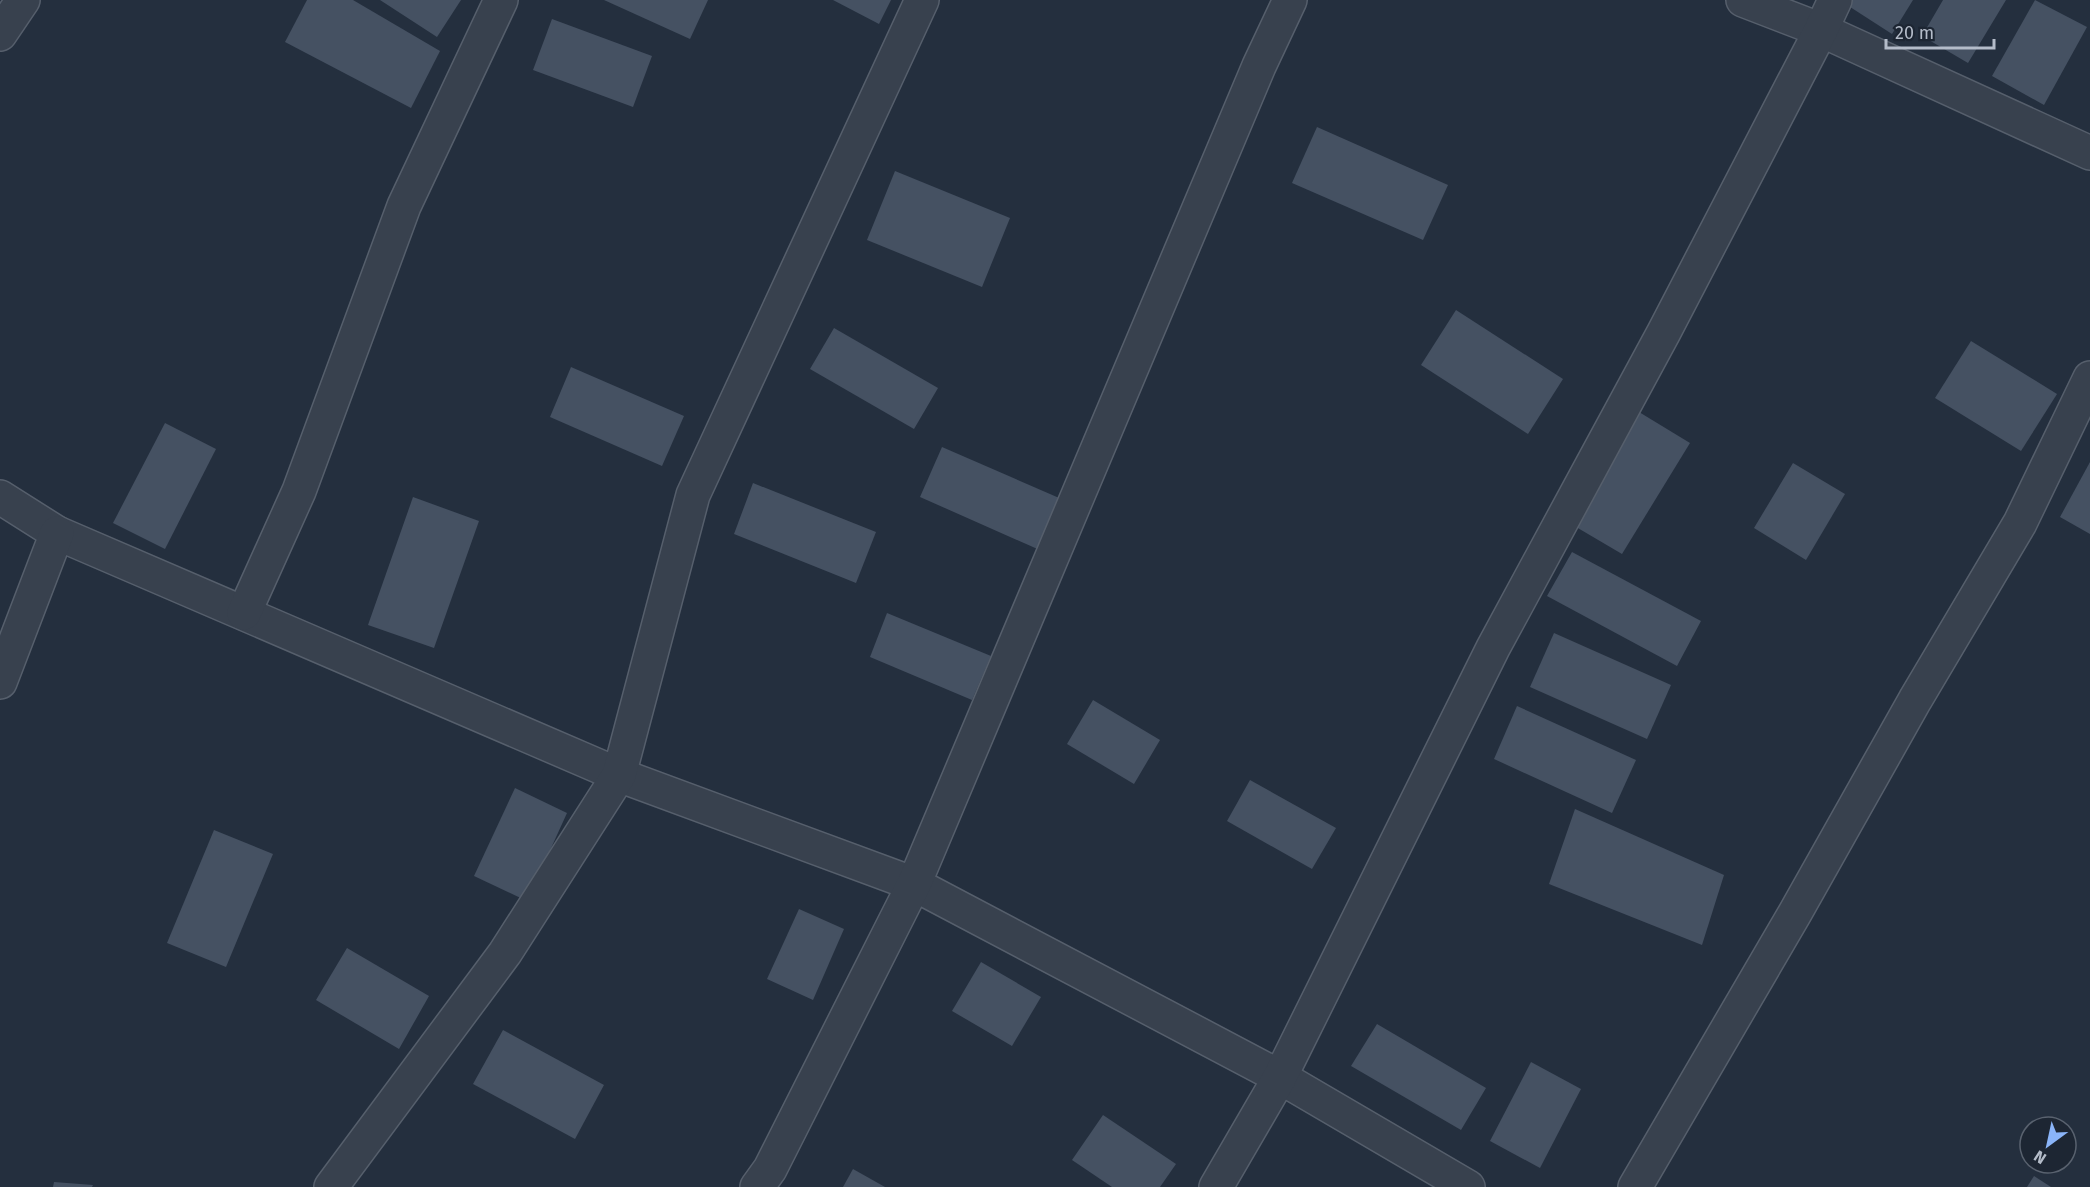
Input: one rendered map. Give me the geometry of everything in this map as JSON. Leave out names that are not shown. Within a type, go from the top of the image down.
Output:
[{"type":"street","points":[[0,34],[24,0]]},
{"type":"street","points":[[244,613],[299,491],[404,206],[501,0]]},
{"type":"street","points":[[331,1187],[505,953],[620,776],[693,495],[922,0]]},
{"type":"street","points":[[757,1187],[770,1169],[914,884],[1259,66],[1290,0]]},
{"type":"street","points":[[1743,0],[1821,30],[2090,153]]},
{"type":"street","points":[[1216,1187],[1280,1077],[1493,648],[1664,332],[1835,0]]},
{"type":"street","points":[[1635,1187],[1795,913],[1915,700],[2020,523],[2090,378]]},
{"type":"street","points":[[0,497],[57,533],[620,776],[914,884],[1280,1077],[1468,1187]]},
{"type":"street","points":[[0,682],[57,533]]},
{"type":"building","points":[[307,0],[353,0],[440,51],[411,108],[285,42]]},
{"type":"building","points":[[380,0],[461,0],[437,37]]},
{"type":"building","points":[[604,0],[708,0],[690,39]]},
{"type":"building","points":[[833,0],[891,0],[879,24]]},
{"type":"building","points":[[1850,0],[1913,0],[1892,34],[1847,5]]},
{"type":"building","points":[[1943,0],[2006,0],[1968,63],[1922,36]]},
{"type":"building","points":[[2035,0],[2087,27],[2044,105],[1992,76]]},
{"type":"building","points":[[552,19],[652,56],[633,107],[533,70]]},
{"type":"building","points":[[1317,127],[1448,185],[1423,240],[1292,183]]},
{"type":"building","points":[[895,171],[1010,218],[982,287],[867,240]]},
{"type":"building","points":[[1456,310],[1563,379],[1528,434],[1421,365]]},
{"type":"building","points":[[834,328],[938,388],[914,429],[810,369]]},
{"type":"building","points":[[1971,341],[2057,394],[2021,451],[1935,398]]},
{"type":"building","points":[[571,367],[684,416],[662,466],[550,417]]},
{"type":"building","points":[[1639,412],[1690,443],[1622,554],[1571,524]]},
{"type":"building","points":[[165,423],[216,449],[165,549],[113,523]]},
{"type":"building","points":[[942,447],[1073,504],[1051,555],[920,497]]},
{"type":"building","points":[[2090,462],[2090,534],[2060,517]]},
{"type":"building","points":[[1793,463],[1845,494],[1806,560],[1754,528]]},
{"type":"building","points":[[753,483],[876,532],[856,583],[734,534]]},
{"type":"building","points":[[413,497],[479,521],[434,648],[368,625]]},
{"type":"building","points":[[1572,552],[1701,621],[1677,666],[1547,596]]},
{"type":"building","points":[[887,613],[991,656],[972,700],[870,657]]},
{"type":"building","points":[[1554,633],[1671,685],[1647,739],[1530,687]]},
{"type":"building","points":[[1093,700],[1160,740],[1134,784],[1067,744]]},
{"type":"building","points":[[1517,706],[1636,760],[1612,813],[1494,759]]},
{"type":"building","points":[[1250,780],[1336,828],[1312,869],[1227,821]]},
{"type":"building","points":[[515,788],[567,813],[527,901],[474,876]]},
{"type":"building","points":[[1575,809],[1724,875],[1702,945],[1549,884]]},
{"type":"building","points":[[214,830],[273,854],[226,967],[167,943]]},
{"type":"building","points":[[799,909],[844,929],[813,1000],[767,979]]},
{"type":"building","points":[[347,948],[429,996],[399,1049],[316,1000]]},
{"type":"building","points":[[981,962],[1041,997],[1012,1046],[952,1011]]},
{"type":"building","points":[[1377,1024],[1486,1088],[1461,1130],[1351,1066]]},
{"type":"building","points":[[503,1030],[604,1085],[575,1139],[473,1084]]},
{"type":"building","points":[[1531,1062],[1581,1089],[1540,1168],[1490,1141]]},
{"type":"building","points":[[1103,1115],[1176,1164],[1160,1187],[1112,1187],[1072,1160]]},
{"type":"building","points":[[853,1169],[885,1187],[843,1187]]},
{"type":"building","points":[[2034,1176],[2051,1187],[2027,1187]]},
{"type":"building","points":[[54,1182],[93,1185],[92,1187],[53,1187]]}]
